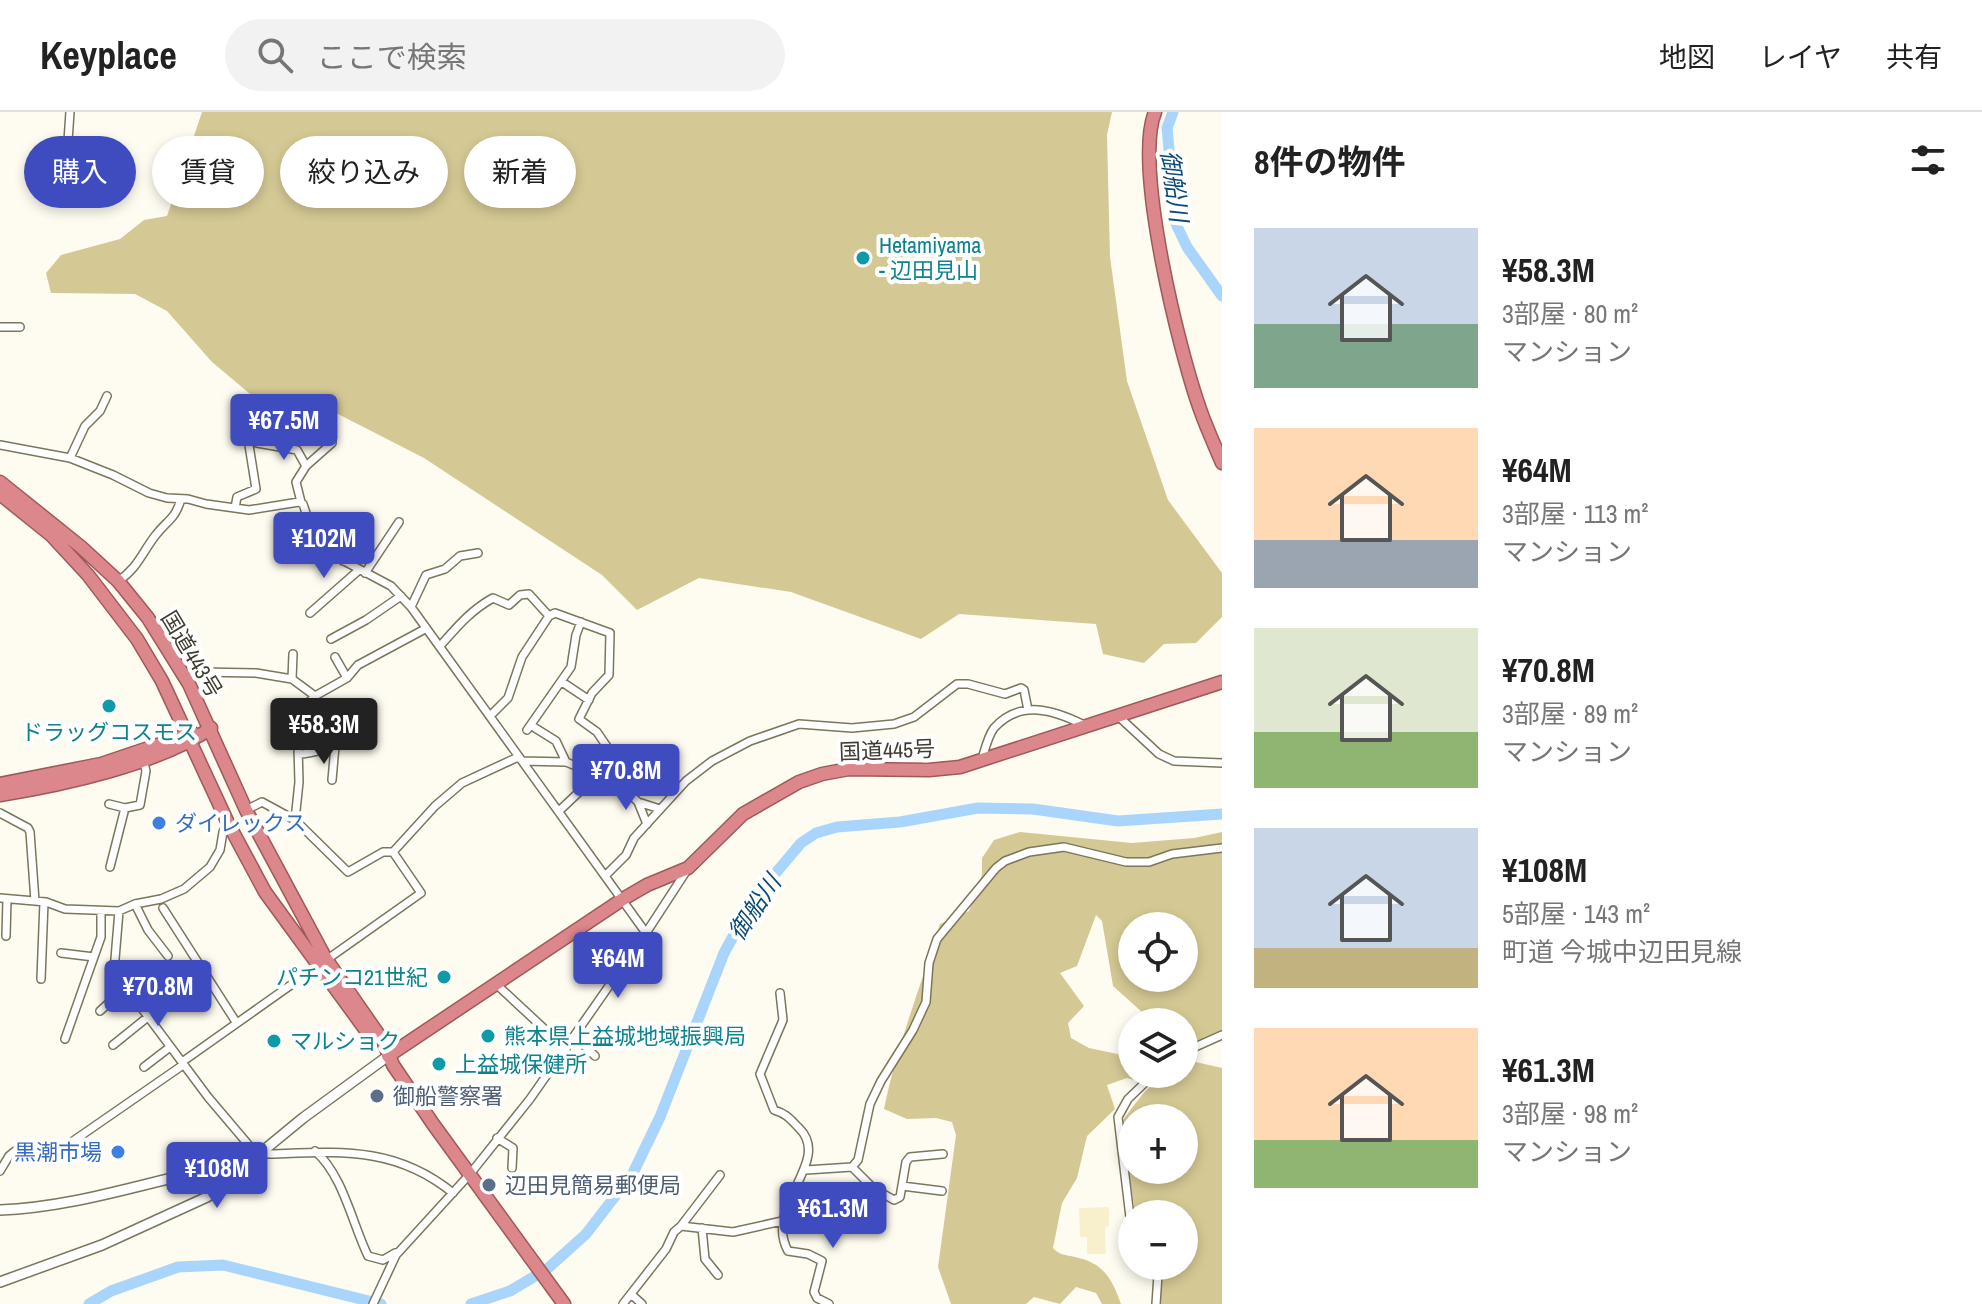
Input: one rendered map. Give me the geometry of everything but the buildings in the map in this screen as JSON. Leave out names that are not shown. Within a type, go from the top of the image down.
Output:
[{"type":"highway","points":[[1155,112],[1150,148],[1155,226],[1186,364],[1200,411],[1222,463]]},
{"type":"highway","name":"国道443号","points":[[0,482],[118,581],[148,618],[187,680],[246,810],[321,962]]},
{"type":"highway","name":"国道443号","points":[[0,494],[51,535],[103,594],[137,639],[265,892],[321,962],[564,1304]]},
{"type":"highway","points":[[103,594],[118,581]]},
{"type":"highway","points":[[151,663],[170,652]]},
{"type":"highway","name":"国道445号","points":[[388,1056],[623,899],[688,868],[743,814],[799,782],[849,769],[929,770],[960,767],[1222,682]]},
{"type":"highway","points":[[0,795],[49,787],[143,759],[211,728]]},
{"type":"highway","points":[[0,784],[101,764],[187,739]]},
{"type":"highway","points":[[228,823],[246,810]]},
{"type":"street","points":[[68,136],[70,112]]},
{"type":"street","points":[[0,327],[20,327]]},
{"type":"street","points":[[70,458],[85,426],[100,411],[107,396]]},
{"type":"street","points":[[235,508],[237,497],[256,489],[248,439],[250,410],[245,404]]},
{"type":"street","points":[[331,433],[332,443],[306,466],[296,482],[318,544],[391,586],[411,607],[646,933]]},
{"type":"street","points":[[248,439],[297,450],[306,466]]},
{"type":"street","points":[[0,445],[70,458],[149,493],[249,510],[301,502]]},
{"type":"street","points":[[118,581],[138,565],[159,531],[174,518],[181,499]]},
{"type":"street","points":[[310,613],[362,571],[399,522]]},
{"type":"street","points":[[343,561],[363,528]]},
{"type":"street","points":[[411,607],[426,575],[445,569],[460,556],[478,553]]},
{"type":"street","points":[[440,646],[468,614],[493,598],[509,605],[520,595],[529,594],[549,616]]},
{"type":"street","points":[[331,639],[401,596]]},
{"type":"street","points":[[490,716],[508,698],[522,657],[549,616],[555,613],[611,635],[609,675],[589,700],[579,719],[597,732],[614,757],[607,781]]},
{"type":"street","points":[[566,762],[556,741],[529,728],[573,663],[581,622]]},
{"type":"street","points":[[295,820],[298,754],[293,722],[300,710],[315,696],[347,678],[358,665],[425,629]]},
{"type":"street","points":[[292,679],[293,654]]},
{"type":"street","points":[[335,657],[347,678]]},
{"type":"street","points":[[187,680],[199,672],[256,673],[292,679],[315,696]]},
{"type":"street","points":[[562,682],[589,700]]},
{"type":"street","points":[[606,875],[626,855],[634,838],[686,781],[712,761],[783,728],[799,724],[852,728],[894,724],[914,717],[957,684],[1005,694],[1021,688],[1028,710]]},
{"type":"street","points":[[981,760],[992,730],[1019,711],[1052,712],[1086,726]]},
{"type":"street","points":[[1118,716],[1159,754],[1174,761],[1222,763]]},
{"type":"street","points":[[332,780],[343,733]]},
{"type":"street","points":[[298,754],[313,754],[341,745]]},
{"type":"street","points":[[109,804],[125,808],[140,805],[146,771],[143,759]]},
{"type":"street","points":[[246,810],[262,802],[295,820],[346,872],[383,852],[393,852],[435,806],[462,783],[520,759],[566,762],[597,775],[638,802],[660,809]]},
{"type":"street","points":[[559,811],[597,775]]},
{"type":"street","points":[[638,802],[647,824]]},
{"type":"street","points":[[110,867],[125,808]]},
{"type":"street","points":[[0,813],[30,832],[40,901],[41,979]]},
{"type":"street","points":[[6,936],[4,899],[40,901],[65,909],[119,911],[184,889],[200,878],[216,858],[228,823]]},
{"type":"street","points":[[806,1170],[852,1167],[858,1160],[870,1104],[926,1002],[929,963],[937,939],[1005,861],[1029,852],[1064,847],[1126,862],[1149,862],[1172,854],[1222,848]]},
{"type":"street","points":[[0,1171],[9,1156],[19,1148],[43,1158],[50,1157],[421,893],[393,852]]},
{"type":"street","points":[[373,1304],[401,1250],[470,1174],[530,1099],[688,868]]},
{"type":"street","points":[[135,904],[148,930],[168,956]]},
{"type":"street","points":[[163,908],[236,1022]]},
{"type":"street","points":[[65,1039],[101,937],[101,911]]},
{"type":"street","points":[[119,911],[112,969],[257,1156]]},
{"type":"street","points":[[61,953],[94,957]]},
{"type":"street","points":[[71,983],[84,986]]},
{"type":"street","points":[[494,983],[566,1049]]},
{"type":"street","points":[[113,1045],[185,987]]},
{"type":"street","points":[[100,1011],[125,988]]},
{"type":"street","points":[[780,993],[783,1020],[760,1074],[774,1110],[789,1115],[807,1136],[809,1159],[782,1221],[784,1243],[788,1251],[808,1254],[822,1261],[814,1292],[817,1298],[829,1304]]},
{"type":"street","points":[[1198,1046],[1222,1035]]},
{"type":"street","points":[[575,1036],[595,1056]]},
{"type":"street","points":[[144,1067],[170,1047]]},
{"type":"street","points":[[0,1282],[81,1253],[207,1197],[303,1118],[388,1056]]},
{"type":"street","points":[[1128,1200],[1118,1117],[1128,1099],[1139,1088]]},
{"type":"street","points":[[497,1138],[513,1148],[512,1168]]},
{"type":"street","points":[[315,1151],[336,1180],[368,1256],[383,1260],[399,1248],[401,1250]]},
{"type":"street","points":[[0,1210],[36,1209],[71,1203],[257,1156],[315,1151],[362,1154],[398,1162],[424,1173],[453,1193]]},
{"type":"street","points":[[852,1167],[873,1188],[894,1200],[900,1197],[906,1162],[910,1157],[943,1154]]},
{"type":"street","points":[[623,1304],[666,1249],[674,1232],[720,1175]]},
{"type":"street","points":[[902,1186],[942,1191]]},
{"type":"street","points":[[681,1226],[733,1232],[782,1221]]},
{"type":"street","points":[[702,1228],[705,1259],[718,1275]]},
{"type":"street","points":[[1156,1304],[1158,1280]]},
{"type":"street","points":[[632,1295],[642,1304]]},
{"type":"shaded area","points":[[202,112],[1112,112],[1107,135],[1110,257],[1127,381],[1168,500],[1222,573],[1222,617],[1196,643],[1164,644],[1144,663],[1103,654],[1096,624],[959,614],[921,639],[791,592],[699,578],[637,610],[602,575],[424,458],[334,412],[256,399],[212,362],[167,311],[135,294],[51,293],[46,273],[61,255],[120,239],[144,220],[167,216],[170,208],[264,208],[264,136],[194,136]]},
{"type":"shaded area","points":[[1020,832],[1132,843],[1194,838],[1222,832],[1222,1031],[1198,1041],[1198,1008],[1137,1008],[1120,992],[1198,992],[1198,912],[1118,912],[1118,990],[1113,986],[1102,921],[1096,915],[1077,966],[1060,973],[1084,1006],[1068,1023],[1071,1038],[1089,1048],[1118,1054],[1118,1081],[1107,1085],[1115,1109],[1087,1136],[1077,1178],[1062,1203],[1053,1248],[1100,1268],[1106,1273],[1121,1304],[1102,1304],[1096,1293],[1076,1287],[1060,1304],[1034,1297],[1026,1304],[951,1304],[938,1267],[956,1135],[952,1122],[936,1118],[907,1119],[884,1109],[902,1039],[940,924],[969,911],[982,875],[982,858],[994,840]]},
{"type":"shaded area","points":[[1198,1063],[1222,1068],[1222,1304],[1160,1304],[1162,1280],[1198,1280],[1198,1200],[1133,1200],[1131,1184],[1198,1184],[1198,1104],[1135,1104],[1148,1089],[1198,1088]]},
{"type":"shaded area","points":[[1109,1207],[1109,1226],[1105,1228],[1106,1254],[1087,1254],[1087,1237],[1080,1237],[1079,1208]]},
{"type":"waterway","name":"御船川","points":[[1173,112],[1167,128],[1176,224],[1187,247],[1222,296]]},
{"type":"waterway","name":"御船川","points":[[471,1304],[510,1291],[547,1269],[586,1234],[633,1173],[660,1117],[724,953],[753,900],[801,843],[816,833],[837,827],[900,822],[978,808],[1033,809],[1118,821],[1222,814]]},
{"type":"waterway","name":"御船川","points":[[89,1304],[111,1291],[178,1267],[223,1265],[381,1304]]},
{"type":"place","name":"Hetamiyama - 辺田見山","points":[[863,258]]},
{"type":"place","name":"ドラッグコスモス","points":[[109,706]]},
{"type":"place","name":"ダイレックス","points":[[159,823]]},
{"type":"place","name":"パチンコ21世紀","points":[[444,977]]},
{"type":"place","name":"熊本県上益城地域振興局","points":[[488,1036]]},
{"type":"place","name":"マルショク","points":[[274,1041]]},
{"type":"place","name":"上益城保健所","points":[[439,1064]]},
{"type":"place","name":"御船警察署","points":[[377,1096]]},
{"type":"place","name":"黒潮市場","points":[[118,1152]]},
{"type":"place","name":"辺田見簡易郵便局","points":[[489,1185]]}]
